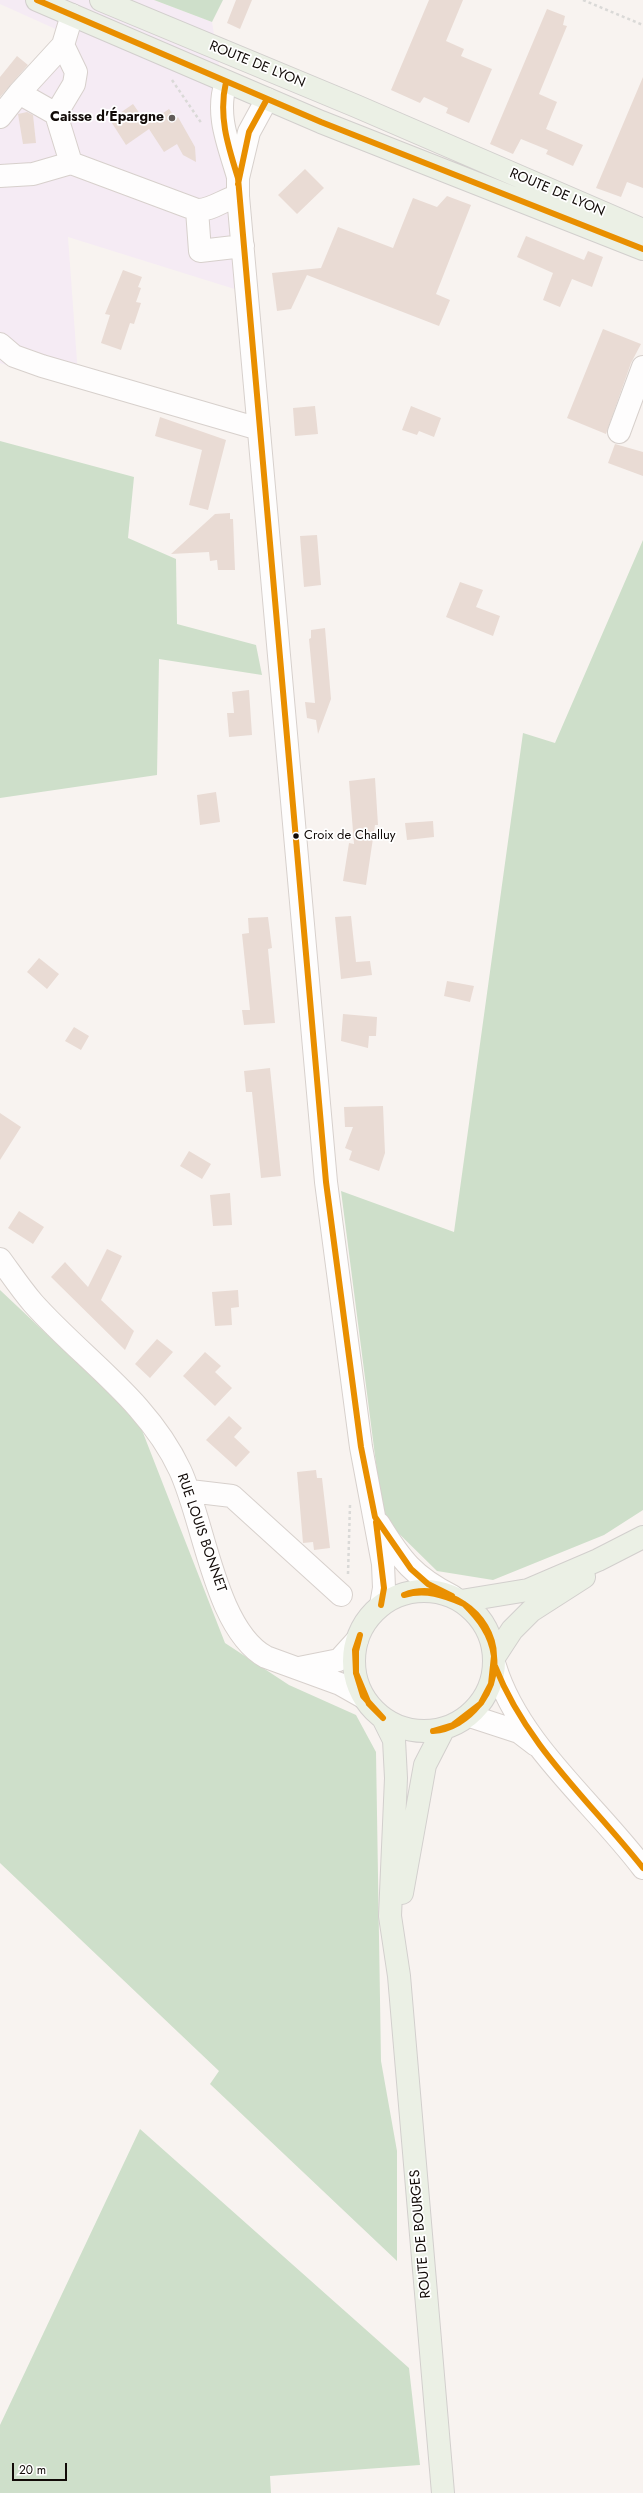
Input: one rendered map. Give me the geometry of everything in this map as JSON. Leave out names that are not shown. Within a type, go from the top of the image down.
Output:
[{"type":"main road","name":"ROUTE DE LYON","points":[[37,0],[226,82],[230,74],[336,128],[643,250]]},
{"type":"main road","name":"ROUTE DE LYON","points":[[104,2],[159,31],[221,60],[266,92],[353,118],[406,127]]},
{"type":"main road","name":"ROUTE DE LYON","points":[[104,2],[406,127],[643,230]]},
{"type":"main road","points":[[457,1598],[528,1590],[598,1560],[643,1537]]},
{"type":"main road","points":[[384,1720],[400,1728],[414,1732],[443,1730],[470,1716],[481,1705],[490,1688],[495,1661],[512,1630],[531,1611],[643,1537]]},
{"type":"main road","points":[[399,1976],[390,1916],[396,1778],[394,1740],[384,1720],[363,1697],[354,1667],[357,1640],[369,1618],[381,1605],[406,1593],[431,1590],[457,1598],[482,1619],[492,1640],[495,1661]]},
{"type":"main road","points":[[399,1976],[399,1910],[418,1800],[425,1766],[443,1730]]},
{"type":"main road","name":"ROUTE DE BOURGES","points":[[399,1976],[442,2493]]},
{"type":"street","points":[[0,117],[19,93],[63,45],[72,15]]},
{"type":"street","points":[[56,114],[74,84],[76,72],[63,45]]},
{"type":"street","points":[[226,82],[221,97],[220,111],[238,187],[326,1182],[361,1447],[383,1564],[384,1588],[381,1605]]},
{"type":"street","points":[[0,176],[33,174],[71,163],[197,210],[204,210],[224,200],[238,187],[249,132],[266,92]]},
{"type":"street","points":[[19,93],[56,114],[71,163]]},
{"type":"street","points":[[197,210],[200,252],[243,246]]},
{"type":"street","points":[[2,348],[14,356],[42,366],[259,429]]},
{"type":"street","points":[[619,432],[643,368]]},
{"type":"street","name":"RUE LOUIS BONNET","points":[[0,1259],[34,1303],[151,1420],[170,1449],[190,1491],[211,1565],[229,1614],[257,1652],[340,1684],[363,1697]]},
{"type":"street","points":[[190,1491],[232,1496],[323,1581],[341,1595]]},
{"type":"street","points":[[375,1517],[411,1569],[428,1584],[457,1598]]},
{"type":"street","points":[[298,1668],[339,1660],[357,1640]]},
{"type":"street","points":[[495,1661],[502,1690],[543,1750],[643,1868]]},
{"type":"street","points":[[470,1716],[519,1732],[543,1750]]},
{"type":"path","points":[[582,0],[643,25]]},
{"type":"path","points":[[341,1595],[347,1582],[350,1502]]},
{"type":"shaded area","points":[[0,0],[154,0],[212,22],[257,296],[68,237],[79,389],[0,363],[0,105],[60,31],[0,4]]},
{"type":"green space","points":[[154,0],[223,0],[212,22]]},
{"type":"green space","points":[[0,441],[134,477],[128,538],[176,559],[177,624],[256,645],[262,675],[159,659],[157,775],[0,798]]},
{"type":"green space","points":[[643,540],[643,1510],[604,1535],[493,1580],[437,1571],[383,1518],[341,1191],[454,1232],[523,733],[555,743]]},
{"type":"green space","points":[[0,1290],[138,1420],[225,1643],[289,1685],[356,1715],[376,1752],[381,2061],[397,2151],[397,2261],[210,2084],[219,2071],[0,1863]]},
{"type":"green space","points":[[140,2129],[409,2368],[420,2465],[270,2476],[271,2493],[0,2493],[0,2425]]},
{"type":"building","points":[[236,0],[252,0],[240,29],[227,23]]},
{"type":"building","points":[[429,0],[463,0],[446,41],[464,49],[461,56],[492,69],[469,123],[446,113],[448,108],[424,97],[420,103],[391,90]]},
{"type":"building","points":[[547,9],[565,16],[563,25],[567,26],[539,94],[557,102],[546,129],[583,145],[573,166],[546,154],[548,150],[521,139],[513,154],[490,144]]},
{"type":"building","points":[[17,56],[28,65],[0,97],[0,77]]},
{"type":"building","points":[[643,77],[643,188],[627,182],[621,197],[596,188]]},
{"type":"building","points":[[133,104],[147,124],[169,109],[176,119],[178,117],[195,147],[196,162],[183,155],[177,144],[164,152],[149,129],[126,145],[110,120]]},
{"type":"building","points":[[27,112],[33,115],[36,143],[23,144],[18,114]]},
{"type":"building","points":[[305,169],[324,188],[297,214],[278,195]]},
{"type":"building","points":[[447,196],[471,205],[436,294],[450,300],[439,326],[307,275],[291,309],[277,311],[272,273],[321,268],[338,227],[393,248],[413,198],[437,207]]},
{"type":"building","points":[[526,236],[584,260],[588,251],[603,257],[592,287],[572,279],[560,307],[543,300],[553,273],[517,257]]},
{"type":"building","points":[[123,270],[142,277],[138,287],[141,288],[136,302],[141,303],[134,324],[130,323],[121,350],[101,343],[110,315],[105,314]]},
{"type":"building","points":[[603,329],[641,344],[631,363],[606,434],[567,418]]},
{"type":"building","points":[[315,406],[318,434],[295,436],[293,408]]},
{"type":"building","points":[[411,406],[441,418],[434,437],[419,431],[417,435],[402,430]]},
{"type":"building","points":[[160,417],[226,440],[208,510],[189,505],[202,450],[155,436]]},
{"type":"building","points":[[615,444],[643,452],[643,476],[608,463]]},
{"type":"building","points":[[230,513],[230,519],[233,519],[235,570],[218,570],[217,560],[210,561],[209,552],[171,554],[215,514]]},
{"type":"building","points":[[317,535],[321,585],[304,587],[300,536]]},
{"type":"building","points":[[460,582],[483,590],[476,607],[500,616],[493,636],[446,617]]},
{"type":"building","points":[[325,628],[331,699],[318,734],[316,720],[307,718],[305,702],[315,703],[309,639],[311,638],[311,630]]},
{"type":"building","points":[[249,690],[252,735],[229,737],[227,713],[234,713],[232,692]]},
{"type":"building","points":[[375,778],[378,825],[375,825],[366,885],[343,881],[349,843],[354,844],[349,781]]},
{"type":"building","points":[[216,792],[220,822],[200,825],[197,795]]},
{"type":"building","points":[[433,821],[434,837],[407,840],[405,823]]},
{"type":"building","points":[[351,916],[356,962],[370,961],[372,975],[341,979],[335,917]]},
{"type":"building","points":[[268,917],[272,948],[268,949],[275,1023],[244,1025],[242,1010],[250,1010],[242,934],[249,933],[248,918]]},
{"type":"building","points":[[39,958],[59,974],[47,989],[27,972]]},
{"type":"building","points":[[447,981],[474,986],[470,1002],[444,996]]},
{"type":"building","points":[[343,1014],[377,1017],[376,1036],[369,1036],[368,1048],[341,1041]]},
{"type":"building","points":[[74,1027],[89,1036],[81,1050],[65,1041]]},
{"type":"building","points":[[270,1068],[281,1176],[261,1178],[252,1092],[246,1092],[244,1071]]},
{"type":"building","points":[[383,1106],[385,1153],[379,1171],[349,1160],[352,1151],[345,1148],[353,1127],[345,1127],[344,1107]]},
{"type":"building","points":[[0,1113],[21,1127],[0,1160]]},
{"type":"building","points":[[189,1151],[211,1164],[202,1179],[180,1166]]},
{"type":"building","points":[[230,1193],[232,1225],[213,1226],[210,1195]]},
{"type":"building","points":[[19,1211],[44,1227],[33,1244],[8,1228]]},
{"type":"building","points":[[107,1249],[122,1256],[101,1300],[134,1331],[125,1350],[51,1277],[65,1262],[88,1287]]},
{"type":"building","points":[[238,1290],[239,1307],[231,1308],[232,1325],[215,1326],[212,1292]]},
{"type":"building","points":[[157,1339],[173,1352],[150,1378],[135,1364]]},
{"type":"building","points":[[205,1352],[221,1366],[215,1372],[232,1388],[215,1406],[183,1376]]},
{"type":"building","points":[[229,1416],[242,1428],[234,1437],[250,1452],[236,1467],[206,1440]]},
{"type":"building","points":[[316,1470],[317,1478],[322,1478],[330,1548],[314,1550],[313,1542],[303,1543],[297,1472]]},
{"type":"transit line","points":[[37,0],[321,122],[643,249]]},
{"type":"transit line","points":[[226,82],[223,107],[225,131],[238,178],[326,1182],[361,1447],[375,1517],[411,1569],[428,1584],[452,1596]]},
{"type":"transit line","points":[[238,184],[249,132],[267,99]]},
{"type":"transit line","points":[[376,1522],[384,1588],[381,1605]]},
{"type":"transit line","points":[[404,1595],[419,1591],[435,1592],[450,1596],[464,1604]]},
{"type":"transit line","points":[[404,1595],[412,1593],[434,1594],[464,1604]]},
{"type":"transit line","points":[[464,1604],[476,1614],[485,1626],[492,1641],[494,1656]]},
{"type":"transit line","points":[[464,1604],[484,1627],[494,1656]]},
{"type":"transit line","points":[[356,1673],[355,1650],[360,1635]]},
{"type":"transit line","points":[[356,1673],[356,1651],[360,1635]]},
{"type":"transit line","points":[[481,1703],[491,1684],[494,1656]]},
{"type":"transit line","points":[[481,1703],[488,1692],[492,1681],[494,1656]]},
{"type":"transit line","points":[[495,1666],[508,1695],[542,1748],[643,1868]]},
{"type":"transit line","points":[[356,1673],[369,1704],[383,1718]]},
{"type":"transit line","points":[[356,1673],[363,1696],[383,1718]]},
{"type":"transit line","points":[[433,1731],[453,1725],[479,1705]]},
{"type":"transit line","points":[[433,1731],[459,1723],[470,1715],[479,1705]]},
{"type":"place","name":"Caisse d'Épargne","points":[[172,118]]},
{"type":"place","name":"Croix de Challuy","points":[[296,836]]}]
